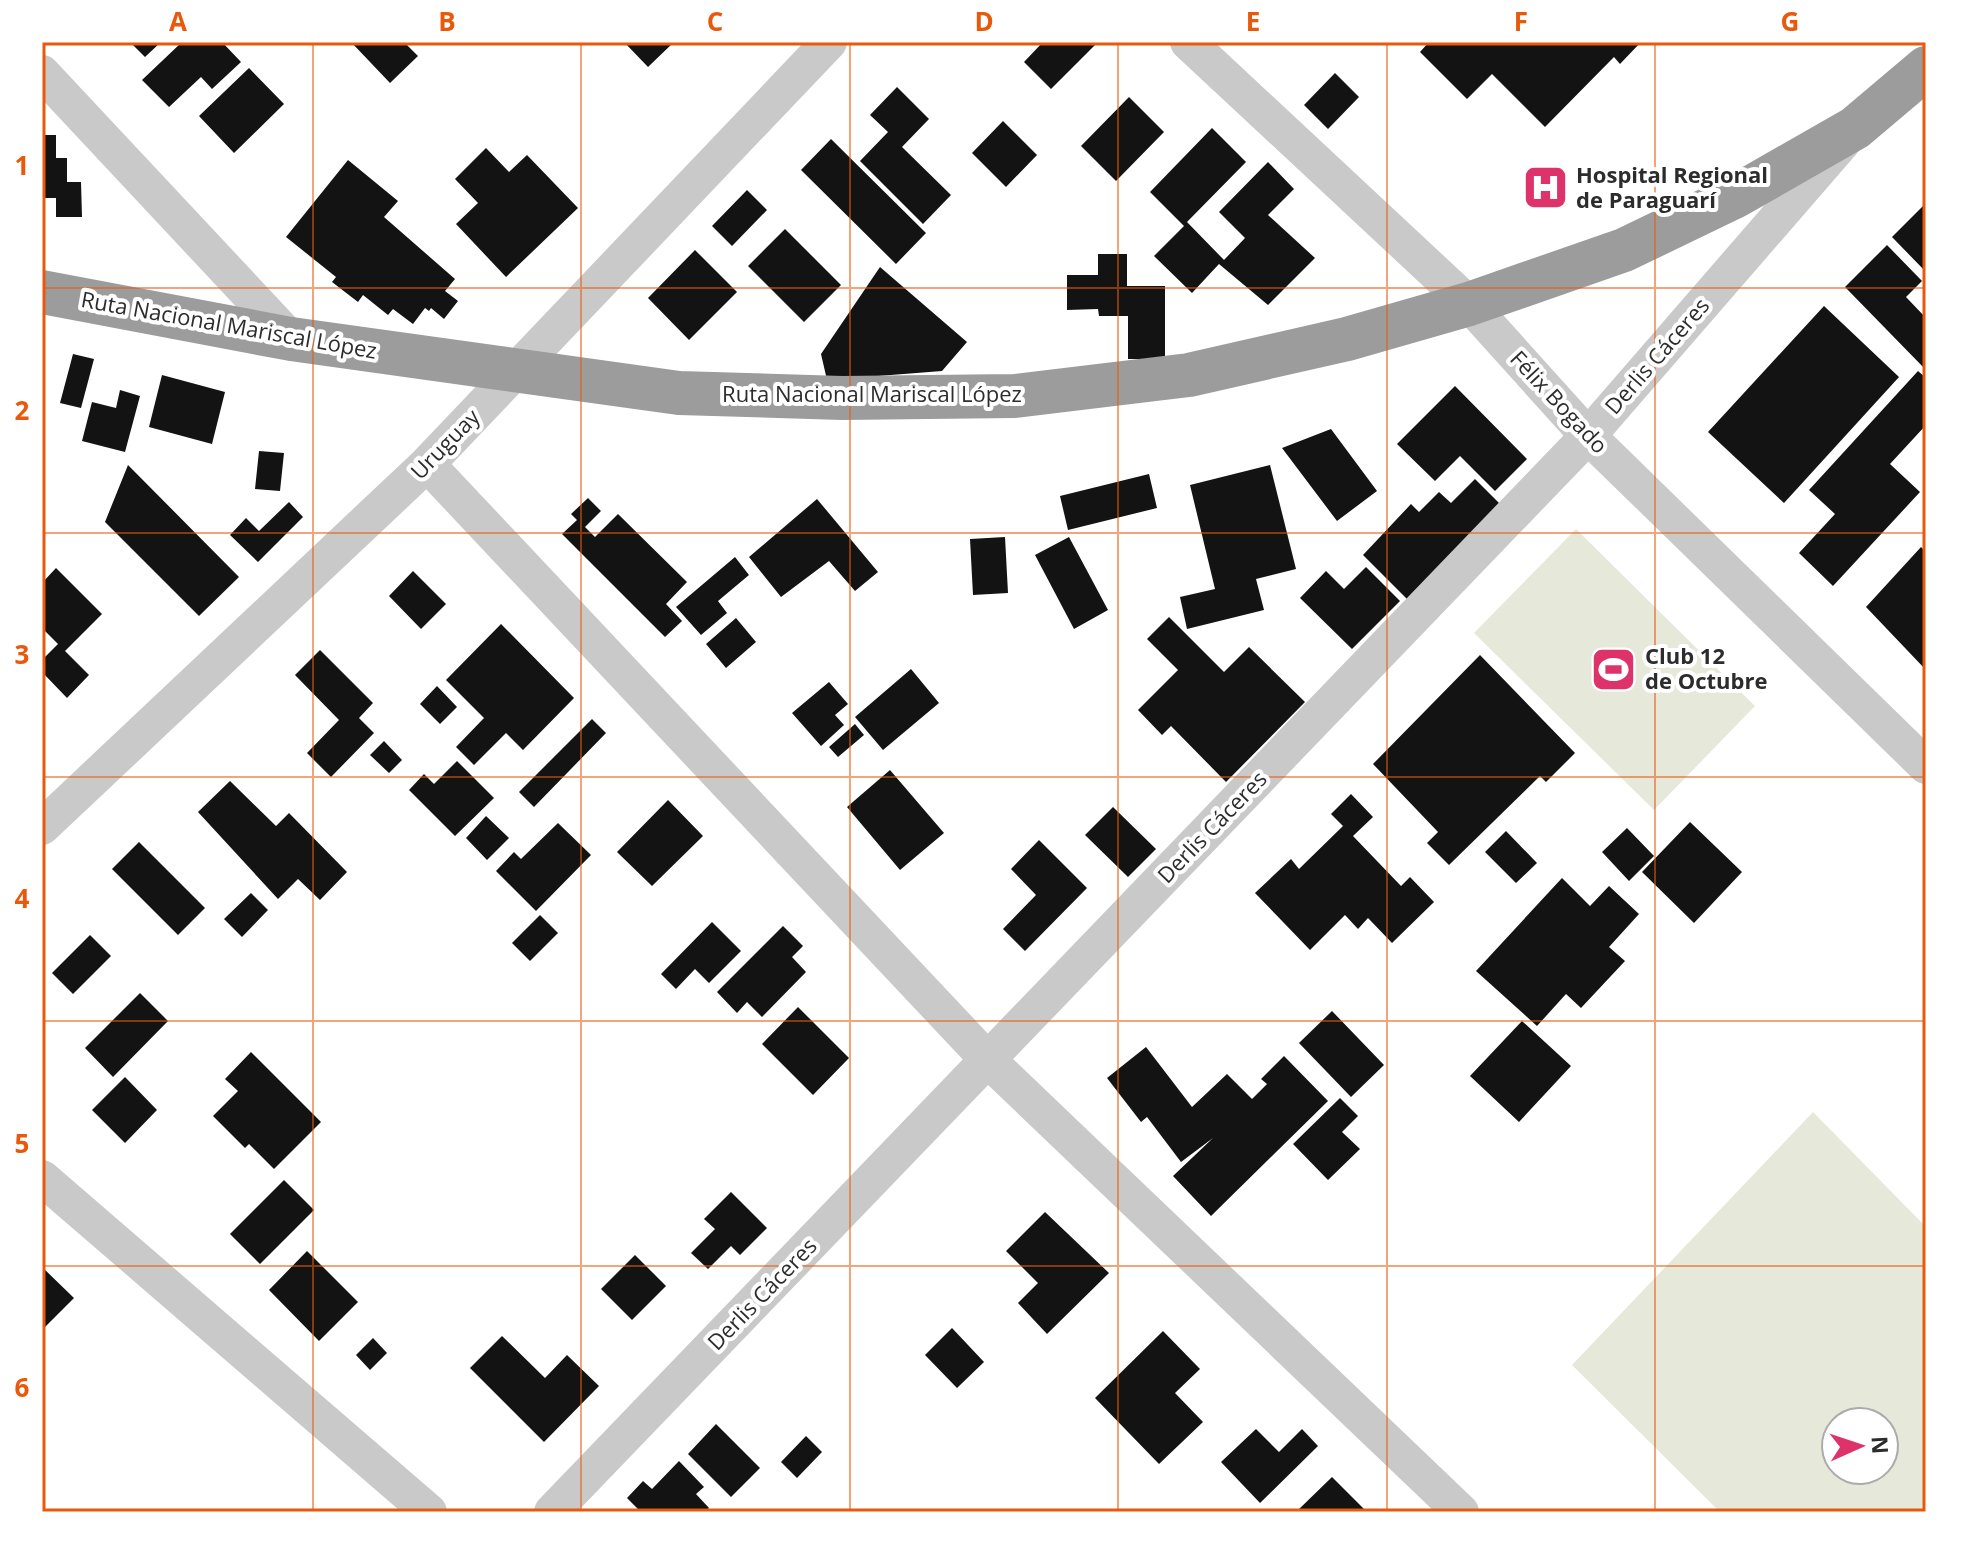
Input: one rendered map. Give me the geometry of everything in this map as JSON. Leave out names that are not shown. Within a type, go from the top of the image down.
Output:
[{"type":"highway","name":"Ruta Nacional Mariscal López","points":[[42,292],[291,339],[679,393],[842,398],[1015,396],[1189,375],[1347,339],[1469,304],[1624,250],[1736,196],[1855,128],[1926,68]]},
{"type":"street","name":"Uruguay","points":[[42,827],[427,464],[829,42]]},
{"type":"street","name":"Félix Bogado","points":[[1188,42],[1469,304],[1588,436],[1926,766]]},
{"type":"street","points":[[42,73],[291,339]]},
{"type":"street","name":"Derlis Cáceres","points":[[552,1512],[1588,436],[1855,128]]},
{"type":"street","points":[[427,464],[988,1060],[1461,1512]]},
{"type":"street","points":[[42,1178],[429,1512]]},
{"type":"green space","name":"Club 12 de Octubre","points":[[1576,529],[1755,706],[1654,810],[1474,633]]},
{"type":"green space","points":[[1813,1112],[1926,1227],[1926,1512],[1720,1512],[1572,1365]]},
{"type":"building","points":[[130,42],[161,42],[145,57]]},
{"type":"building","points":[[182,42],[222,42],[241,62],[212,89],[201,77],[169,107],[142,80]]},
{"type":"building","points":[[351,42],[404,42],[418,56],[390,83]]},
{"type":"building","points":[[624,42],[674,42],[648,67]]},
{"type":"building","points":[[1043,42],[1098,42],[1051,89],[1024,62]]},
{"type":"building","points":[[1429,42],[1641,42],[1620,64],[1614,57],[1545,127],[1492,74],[1467,99],[1420,52]]},
{"type":"building","points":[[249,68],[284,104],[234,153],[199,116]]},
{"type":"building","points":[[1335,73],[1359,97],[1328,129],[1304,105]]},
{"type":"building","points":[[897,87],[929,119],[902,147],[951,195],[923,224],[860,161],[888,132],[870,115]]},
{"type":"building","points":[[1129,97],[1164,132],[1116,181],[1081,146]]},
{"type":"building","points":[[1003,121],[1037,155],[1006,187],[972,153]]},
{"type":"building","points":[[1212,128],[1246,162],[1187,222],[1224,260],[1245,238],[1219,212],[1268,162],[1294,189],[1268,215],[1315,258],[1268,305],[1219,264],[1192,293],[1154,256],[1184,226],[1150,192]]},
{"type":"building","points":[[42,135],[56,135],[56,158],[67,158],[67,182],[81,182],[82,217],[56,217],[56,198],[42,198]]},
{"type":"building","points":[[831,139],[926,233],[896,264],[801,170]]},
{"type":"building","points":[[486,148],[509,172],[527,155],[578,208],[506,277],[456,224],[478,203],[455,179]]},
{"type":"building","points":[[348,160],[398,201],[384,217],[455,279],[445,291],[458,301],[444,319],[431,308],[429,311],[425,308],[413,324],[393,309],[388,315],[363,295],[358,302],[332,282],[336,277],[286,237]]},
{"type":"building","points":[[747,190],[767,210],[732,246],[712,226]]},
{"type":"building","points":[[1926,203],[1926,272],[1892,237]]},
{"type":"building","points":[[785,229],[841,285],[804,322],[748,266]]},
{"type":"building","points":[[1887,245],[1922,281],[1906,297],[1926,318],[1926,370],[1845,287]]},
{"type":"building","points":[[695,250],[737,292],[689,340],[648,298]]},
{"type":"building","points":[[1098,254],[1127,254],[1127,286],[1165,286],[1165,359],[1128,359],[1128,316],[1099,316],[1098,309],[1067,310],[1067,275],[1098,275]]},
{"type":"building","points":[[880,267],[967,342],[942,371],[827,380],[821,354]]},
{"type":"building","points":[[1824,306],[1899,377],[1784,503],[1708,432]]},
{"type":"building","points":[[73,354],[94,359],[81,408],[60,403]]},
{"type":"building","points":[[1918,371],[1926,378],[1926,425],[1890,464],[1920,492],[1833,586],[1799,553],[1835,514],[1809,490]]},
{"type":"building","points":[[162,375],[225,392],[212,444],[149,427]]},
{"type":"building","points":[[1455,386],[1527,459],[1495,491],[1460,456],[1435,481],[1397,444]]},
{"type":"building","points":[[120,390],[140,396],[125,452],[82,441],[92,402],[116,408]]},
{"type":"building","points":[[1331,429],[1377,491],[1337,521],[1282,448]]},
{"type":"building","points":[[259,451],[284,453],[280,491],[255,489]]},
{"type":"building","points":[[128,465],[239,577],[199,616],[105,522]]},
{"type":"building","points":[[1270,465],[1296,569],[1256,579],[1264,610],[1187,629],[1180,597],[1215,589],[1190,485]]},
{"type":"building","points":[[1149,474],[1157,508],[1068,530],[1060,496]]},
{"type":"building","points":[[1475,479],[1501,505],[1408,600],[1363,555],[1411,504],[1419,512],[1439,492],[1451,503]]},
{"type":"building","points":[[588,498],[601,511],[585,527],[595,537],[618,514],[687,582],[666,604],[682,621],[665,637],[562,534],[577,520],[571,514]]},
{"type":"building","points":[[817,499],[878,572],[855,591],[829,561],[781,597],[749,557]]},
{"type":"building","points":[[289,502],[303,517],[258,562],[230,535],[246,518],[259,531]]},
{"type":"building","points":[[1005,537],[1008,593],[973,595],[970,539]]},
{"type":"building","points":[[1069,537],[1108,610],[1074,629],[1035,555]]},
{"type":"building","points":[[1921,547],[1926,552],[1926,670],[1866,607]]},
{"type":"building","points":[[735,557],[749,575],[718,601],[727,613],[701,635],[676,607]]},
{"type":"building","points":[[1366,567],[1400,601],[1352,649],[1300,598],[1326,571],[1344,589]]},
{"type":"building","points":[[56,568],[102,614],[65,651],[89,675],[67,698],[42,672],[42,660],[58,644],[42,628],[42,583]]},
{"type":"building","points":[[413,571],[446,604],[421,629],[389,596]]},
{"type":"building","points":[[1169,617],[1224,672],[1249,647],[1305,702],[1226,782],[1171,726],[1162,735],[1138,710],[1178,670],[1147,639]]},
{"type":"building","points":[[736,618],[756,642],[726,668],[706,644]]},
{"type":"building","points":[[501,624],[574,698],[523,750],[506,733],[474,765],[456,747],[484,718],[446,680]]},
{"type":"building","points":[[320,650],[373,703],[359,718],[374,733],[331,777],[307,753],[339,720],[295,675]]},
{"type":"building","points":[[1480,655],[1575,753],[1546,782],[1540,776],[1449,865],[1427,843],[1438,832],[1373,764]]},
{"type":"building","points":[[911,669],[939,703],[883,750],[855,717]]},
{"type":"building","points":[[829,682],[848,704],[835,715],[844,725],[821,746],[792,713]]},
{"type":"building","points":[[437,686],[457,707],[440,724],[420,704]]},
{"type":"building","points":[[592,719],[606,733],[534,807],[519,792]]},
{"type":"building","points":[[855,724],[864,735],[838,757],[829,747]]},
{"type":"building","points":[[384,741],[402,760],[389,773],[370,755]]},
{"type":"building","points":[[457,761],[494,798],[455,836],[409,790],[424,774],[434,784]]},
{"type":"building","points":[[890,770],[944,833],[900,870],[847,807]]},
{"type":"building","points":[[230,781],[276,826],[289,813],[347,872],[320,900],[298,879],[278,899],[198,812]]},
{"type":"building","points":[[1351,794],[1373,817],[1353,836],[1401,886],[1410,877],[1434,902],[1392,943],[1368,918],[1358,929],[1345,915],[1310,950],[1255,893],[1291,859],[1299,869],[1343,826],[1331,814]]},
{"type":"building","points":[[668,800],[703,836],[652,886],[617,852]]},
{"type":"building","points":[[1113,807],[1156,849],[1128,877],[1085,835]]},
{"type":"building","points":[[486,816],[509,838],[487,860],[466,838]]},
{"type":"building","points":[[1690,822],[1742,872],[1694,923],[1642,872]]},
{"type":"building","points":[[558,823],[591,855],[536,911],[496,871],[514,852],[521,859]]},
{"type":"building","points":[[1627,828],[1654,856],[1629,881],[1602,852]]},
{"type":"building","points":[[1506,831],[1537,863],[1516,883],[1485,852]]},
{"type":"building","points":[[1039,840],[1087,888],[1025,951],[1003,929],[1036,895],[1011,869]]},
{"type":"building","points":[[139,842],[205,908],[178,935],[112,869]]},
{"type":"building","points":[[1562,878],[1590,906],[1609,886],[1639,914],[1609,947],[1625,961],[1581,1008],[1566,994],[1537,1026],[1476,971]]},
{"type":"building","points":[[251,893],[268,910],[242,937],[224,919]]},
{"type":"building","points":[[540,915],[558,933],[530,961],[512,943]]},
{"type":"building","points":[[712,922],[741,951],[709,983],[695,969],[676,989],[661,974]]},
{"type":"building","points":[[783,926],[803,946],[792,957],[806,972],[762,1017],[747,1002],[737,1013],[717,992]]},
{"type":"building","points":[[90,935],[111,956],[73,994],[52,973]]},
{"type":"building","points":[[140,993],[168,1021],[113,1077],[85,1048]]},
{"type":"building","points":[[798,1007],[849,1058],[813,1095],[762,1044]]},
{"type":"building","points":[[1332,1011],[1384,1065],[1351,1097],[1299,1043]]},
{"type":"building","points":[[1522,1021],[1571,1066],[1519,1122],[1470,1076]]},
{"type":"building","points":[[1146,1047],[1192,1107],[1227,1074],[1252,1099],[1267,1084],[1261,1079],[1284,1056],[1328,1101],[1211,1216],[1173,1176],[1213,1138],[1181,1162],[1147,1117],[1141,1122],[1107,1078]]},
{"type":"building","points":[[251,1052],[321,1122],[274,1169],[249,1144],[245,1148],[213,1116],[238,1091],[225,1079]]},
{"type":"building","points":[[125,1077],[157,1110],[125,1143],[92,1110]]},
{"type":"building","points":[[1340,1098],[1358,1116],[1342,1132],[1360,1149],[1328,1180],[1293,1144]]},
{"type":"building","points":[[284,1180],[314,1210],[260,1264],[230,1234]]},
{"type":"building","points":[[731,1192],[767,1228],[740,1255],[731,1246],[708,1269],[691,1253],[715,1229],[704,1219]]},
{"type":"building","points":[[1045,1212],[1109,1273],[1047,1334],[1018,1303],[1038,1283],[1006,1251]]},
{"type":"building","points":[[307,1251],[358,1302],[319,1341],[269,1290]]},
{"type":"building","points":[[635,1255],[666,1286],[632,1320],[601,1289]]},
{"type":"building","points":[[42,1267],[74,1298],[42,1330]]},
{"type":"building","points":[[952,1328],[984,1362],[957,1388],[925,1355]]},
{"type":"building","points":[[1163,1331],[1200,1369],[1175,1393],[1203,1422],[1159,1464],[1095,1398]]},
{"type":"building","points":[[502,1336],[545,1378],[567,1355],[599,1386],[544,1442],[470,1368]]},
{"type":"building","points":[[373,1338],[387,1353],[370,1370],[356,1355]]},
{"type":"building","points":[[716,1424],[760,1468],[731,1497],[688,1454]]},
{"type":"building","points":[[1256,1429],[1279,1452],[1302,1429],[1318,1446],[1260,1503],[1221,1462]]},
{"type":"building","points":[[806,1436],[822,1452],[797,1478],[781,1462]]},
{"type":"building","points":[[679,1461],[704,1487],[696,1494],[709,1508],[705,1512],[641,1512],[627,1498],[643,1481],[652,1489]]},
{"type":"building","points":[[1332,1477],[1367,1512],[1296,1512]]},
{"type":"place","name":"Hospital Regional de Paraguarí","points":[[1545,188]]},
{"type":"place","name":"Club 12 de Octubre","points":[[1614,669]]}]
